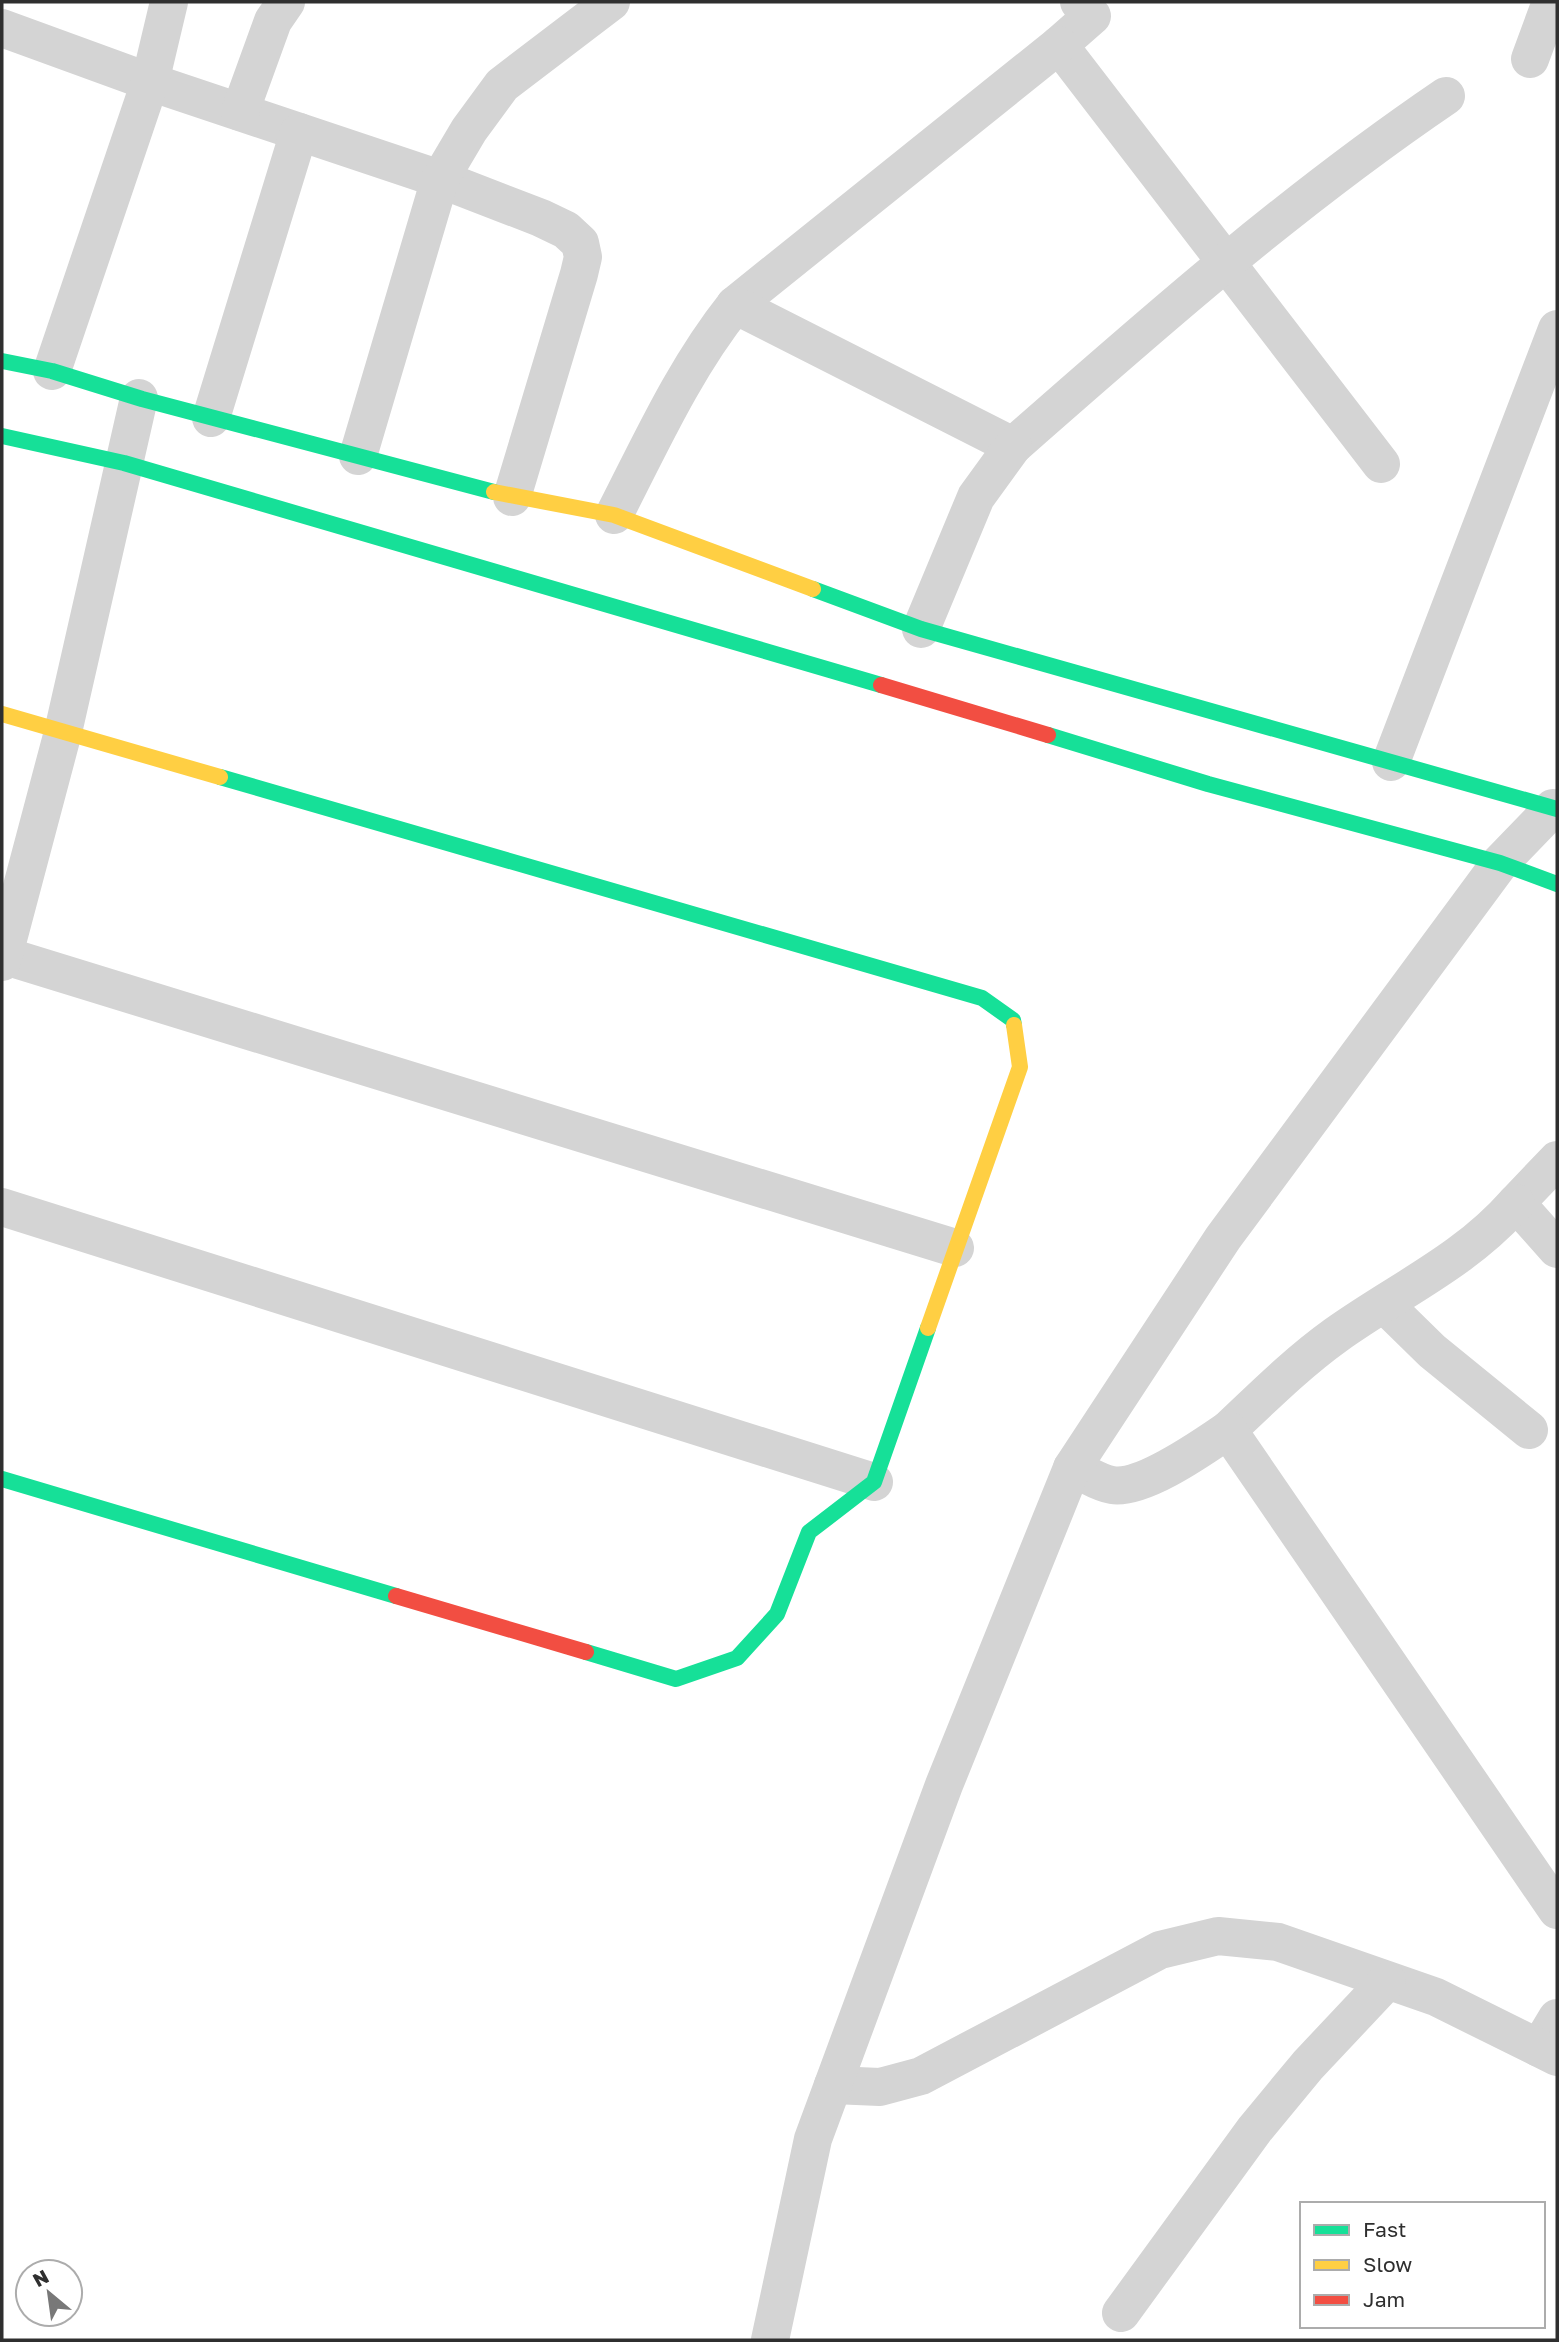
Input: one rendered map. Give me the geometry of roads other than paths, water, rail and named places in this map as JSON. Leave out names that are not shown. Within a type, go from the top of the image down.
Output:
[{"type":"street","points":[[52,372],[150,82],[169,2]]},
{"type":"street","points":[[240,112],[273,21],[286,2]]},
{"type":"street","points":[[358,456],[440,179],[469,130],[502,85],[611,2]]},
{"type":"street","points":[[1530,59],[1551,2]]},
{"type":"street","points":[[614,515],[681,384],[708,339],[735,305],[1059,46],[1094,6]]},
{"type":"street","points":[[4,23],[150,82],[440,179],[566,230],[580,243],[583,257],[512,497]]},
{"type":"street","points":[[1059,46],[1381,464]]},
{"type":"street","points":[[921,629],[976,497],[1013,446],[1224,261],[1371,147],[1446,96]]},
{"type":"street","points":[[211,418],[299,132]]},
{"type":"street","points":[[735,305],[1013,446]]},
{"type":"street","points":[[1391,762],[1557,329]]},
{"type":"street","points":[[2,361],[52,372],[211,418],[512,497],[614,515],[921,629],[1555,808],[1500,863],[1223,1238],[1072,1468],[944,1786],[813,2139],[770,2340]]},
{"type":"street","points":[[139,398],[63,732],[2,957],[955,1248]]},
{"type":"street","points":[[2,436],[124,463],[698,629],[1208,784],[1500,863],[1557,884]]},
{"type":"street","points":[[2,714],[982,998],[1013,1020],[1020,1067],[874,1482],[809,1532],[777,1614],[737,1658],[676,1679],[2,1479]]},
{"type":"street","points":[[1072,1468],[1114,1486],[1173,1467],[1228,1430],[1299,1364],[1489,1234],[1557,1160]]},
{"type":"street","points":[[1516,1203],[1557,1249]]},
{"type":"street","points":[[2,1208],[874,1482]]},
{"type":"street","points":[[1384,1304],[1432,1351],[1529,1430]]},
{"type":"street","points":[[1228,1430],[1557,1910]]},
{"type":"street","points":[[833,2085],[880,2087],[921,2076],[1160,1950],[1218,1936],[1278,1942],[1436,1997],[1551,2041]]},
{"type":"street","points":[[1121,2313],[1255,2129],[1308,2065],[1387,1980]]}]
